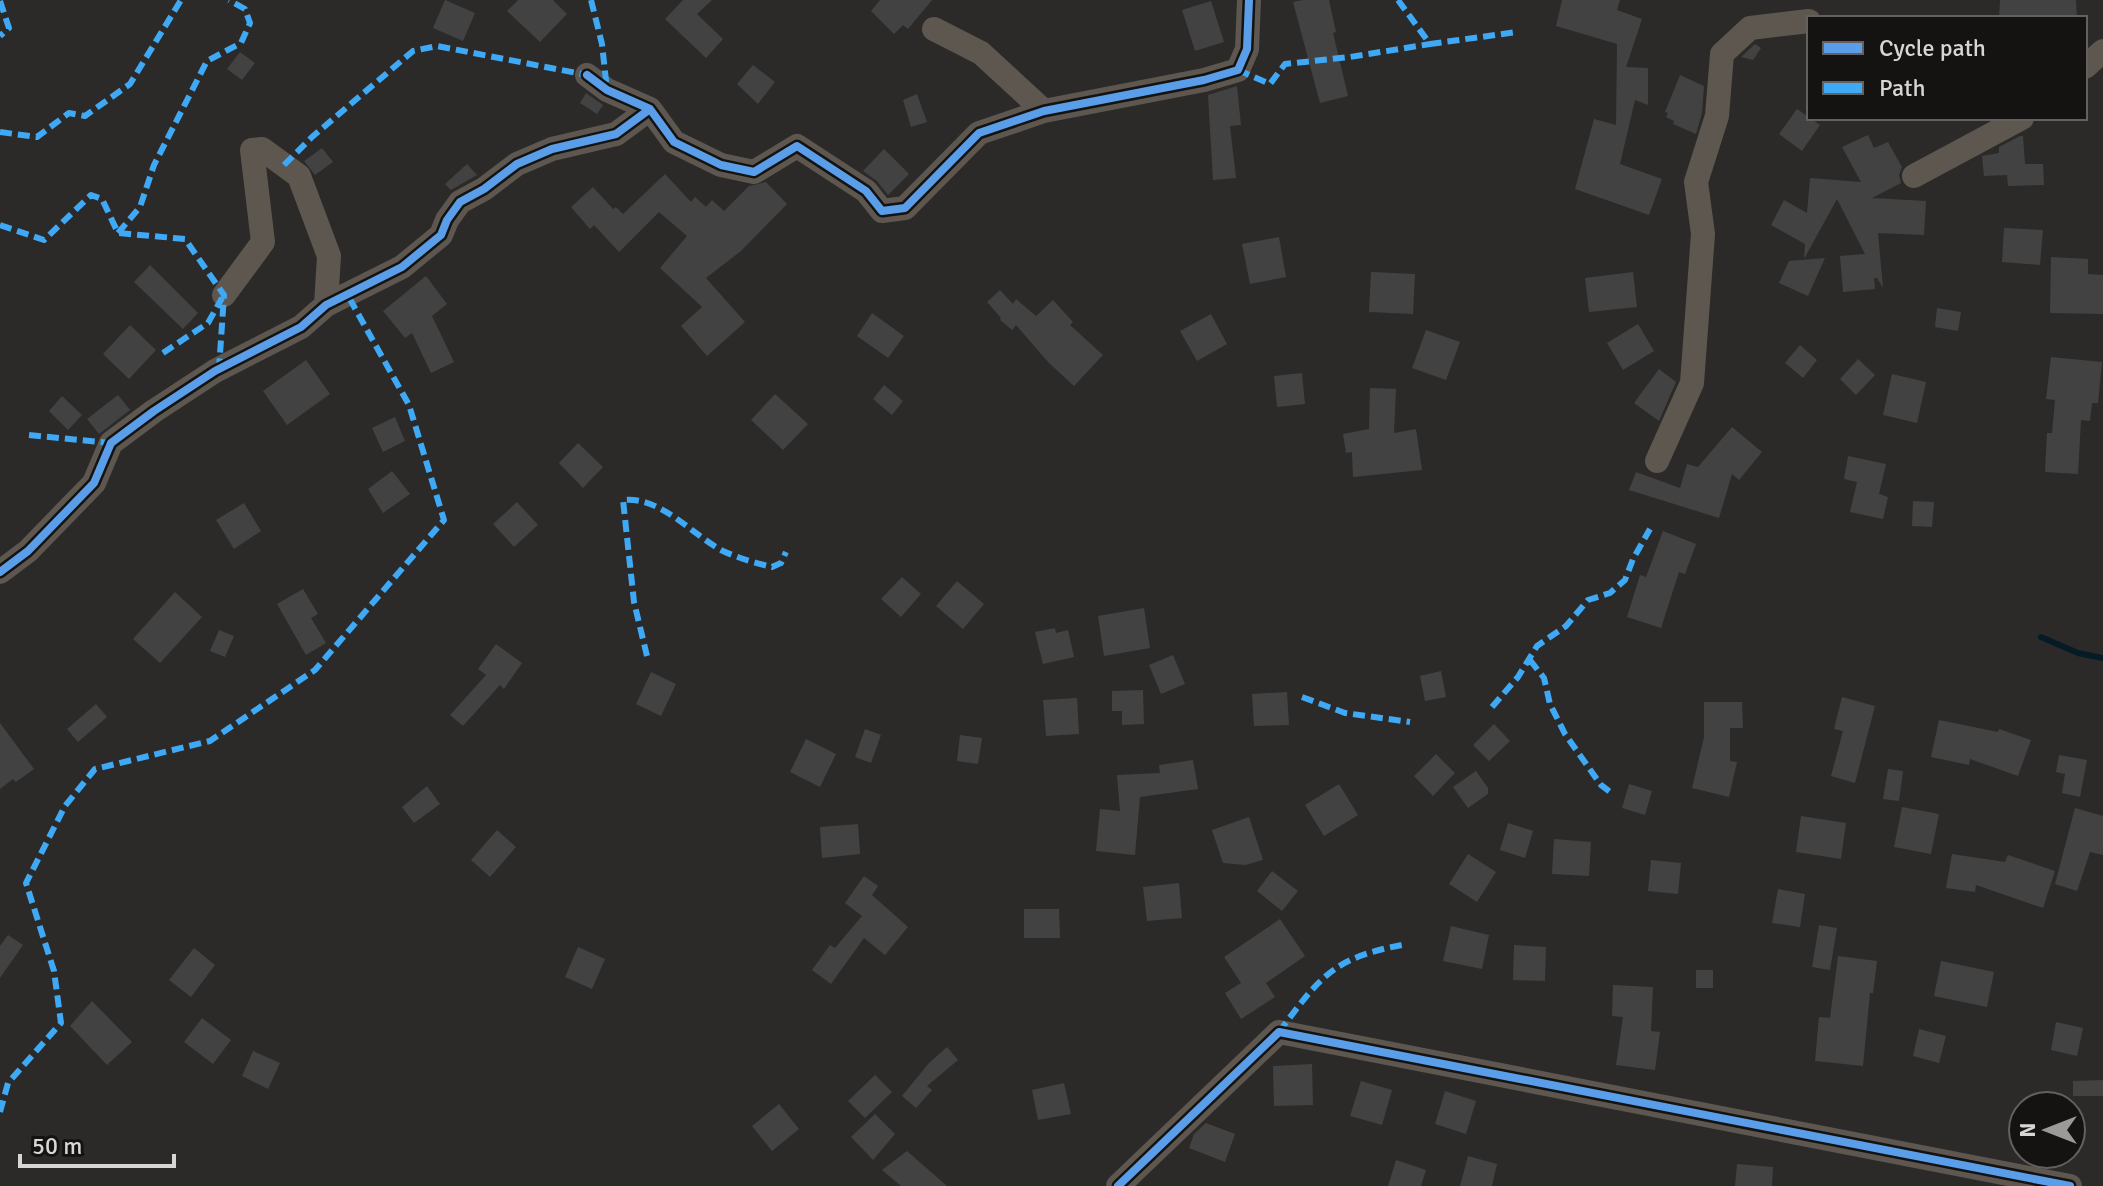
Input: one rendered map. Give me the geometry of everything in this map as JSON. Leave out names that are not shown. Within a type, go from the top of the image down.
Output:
[{"type":"street","points":[[587,75],[607,90],[650,109],[674,142],[721,165],[754,172],[797,146],[866,191],[882,211],[905,208],[979,133],[1044,111],[1204,80],[1238,70],[1247,49],[1249,0]]},
{"type":"street","points":[[1657,461],[1692,383],[1703,234],[1696,182],[1717,116],[1722,54],[1750,28],[1807,21]]},
{"type":"street","points":[[934,29],[981,53],[1044,111]]},
{"type":"street","points":[[2087,65],[2103,51]]},
{"type":"street","points":[[0,572],[28,551],[94,483],[111,443],[215,371],[301,327],[326,305],[402,267],[441,235],[460,202],[484,189],[517,164],[552,149],[616,134],[650,109]]},
{"type":"street","points":[[1914,176],[2018,120]]},
{"type":"street","points":[[224,295],[263,242],[252,150],[262,149],[299,176],[329,256],[326,305]]},
{"type":"street","points":[[1118,1186],[1279,1032],[2070,1186]]},
{"type":"building","points":[[445,0],[475,13],[463,41],[433,28]]},
{"type":"building","points":[[518,0],[553,0],[567,14],[540,42],[507,11]]},
{"type":"building","points":[[683,0],[712,0],[697,14],[723,39],[706,58],[665,19]]},
{"type":"building","points":[[880,0],[932,0],[908,29],[903,25],[894,34],[871,11]]},
{"type":"building","points":[[1329,0],[1336,32],[1333,33],[1348,96],[1320,103],[1293,2]]},
{"type":"building","points":[[1562,0],[1620,0],[1617,10],[1642,19],[1626,67],[1648,68],[1648,105],[1635,100],[1620,164],[1662,179],[1649,215],[1575,189],[1594,119],[1616,125],[1617,44],[1556,26]]},
{"type":"building","points":[[2000,0],[2076,0],[2077,16],[1999,16]]},
{"type":"building","points":[[1211,1],[1224,42],[1195,51],[1182,10]]},
{"type":"building","points":[[1755,44],[1761,48],[1753,60],[1741,57]]},
{"type":"building","points":[[240,52],[255,63],[242,80],[227,69]]},
{"type":"building","points":[[753,65],[775,82],[758,104],[737,84]]},
{"type":"building","points":[[1680,75],[1704,86],[1702,113],[1696,134],[1673,124],[1674,121],[1666,117],[1668,113],[1665,112]]},
{"type":"building","points":[[1237,86],[1241,125],[1230,126],[1236,178],[1213,180],[1208,95]]},
{"type":"building","points":[[586,93],[603,105],[597,114],[580,103]]},
{"type":"building","points":[[917,94],[927,122],[911,127],[903,100]]},
{"type":"building","points":[[1797,109],[1807,116],[1807,120],[1820,125],[1802,151],[1779,134]]},
{"type":"building","points":[[1868,135],[1874,148],[1888,142],[1902,167],[1899,175],[1901,183],[1872,198],[1926,201],[1924,235],[1878,233],[1883,288],[1874,278],[1875,289],[1843,292],[1840,256],[1865,254],[1837,199],[1804,259],[1805,244],[1771,225],[1784,200],[1807,213],[1810,178],[1861,182],[1842,147]]},
{"type":"building","points":[[2023,136],[2025,164],[2043,164],[2044,185],[2008,186],[2007,175],[1984,176],[1982,156],[1999,153],[1999,147]]},
{"type":"building","points":[[322,148],[333,162],[315,175],[304,161]]},
{"type":"building","points":[[884,149],[909,174],[888,195],[877,181],[863,171]]},
{"type":"building","points":[[467,164],[477,175],[451,190],[445,184]]},
{"type":"building","points":[[665,174],[691,202],[695,197],[706,207],[712,200],[724,211],[749,186],[766,182],[787,204],[741,251],[706,278],[745,322],[707,356],[681,326],[702,307],[660,268],[687,236],[659,212],[619,252],[594,225],[590,229],[571,207],[593,187],[613,209],[616,207],[623,214]]},
{"type":"building","points":[[2004,228],[2043,230],[2040,265],[2002,262]]},
{"type":"building","points":[[1279,237],[1286,277],[1250,284],[1242,244]]},
{"type":"building","points":[[2051,257],[2088,259],[2088,274],[2103,275],[2103,314],[2050,313]]},
{"type":"building","points":[[1825,258],[1808,296],[1779,283],[1789,261]]},
{"type":"building","points":[[150,265],[198,313],[183,329],[134,282]]},
{"type":"building","points":[[1371,272],[1415,274],[1413,314],[1369,312]]},
{"type":"building","points":[[1633,272],[1637,307],[1589,312],[1585,278]]},
{"type":"building","points":[[426,276],[447,304],[432,316],[454,362],[431,373],[412,333],[405,338],[383,311]]},
{"type":"building","points":[[1000,290],[1013,304],[1016,299],[1036,316],[1053,300],[1073,322],[1070,325],[1103,355],[1074,386],[1016,325],[1012,330],[1000,320],[987,302]]},
{"type":"building","points":[[1937,308],[1961,312],[1958,331],[1935,327]]},
{"type":"building","points":[[872,313],[904,336],[888,358],[857,336]]},
{"type":"building","points":[[1211,314],[1227,344],[1197,361],[1180,331]]},
{"type":"building","points":[[1638,324],[1654,351],[1623,370],[1607,343]]},
{"type":"building","points":[[130,325],[156,350],[129,379],[103,354]]},
{"type":"building","points":[[1426,330],[1460,342],[1446,380],[1412,368]]},
{"type":"building","points":[[1800,345],[1817,360],[1803,378],[1785,363]]},
{"type":"building","points":[[2051,357],[2102,362],[2098,403],[2092,403],[2090,421],[2081,420],[2078,474],[2045,472],[2047,433],[2052,433],[2055,400],[2046,399]]},
{"type":"building","points":[[1858,359],[1875,375],[1856,395],[1840,379]]},
{"type":"building","points":[[306,360],[330,394],[287,425],[263,391]]},
{"type":"building","points":[[1659,369],[1676,382],[1659,421],[1634,403]]},
{"type":"building","points":[[1302,373],[1305,404],[1277,407],[1274,376]]},
{"type":"building","points":[[1892,374],[1926,382],[1917,423],[1883,415]]},
{"type":"building","points":[[884,385],[903,401],[892,415],[873,399]]},
{"type":"building","points":[[1370,388],[1396,389],[1394,433],[1416,429],[1422,470],[1353,477],[1352,452],[1346,453],[1343,434],[1369,429]]},
{"type":"building","points":[[775,394],[808,424],[783,450],[751,420]]},
{"type":"building","points":[[118,395],[130,410],[99,434],[87,419]]},
{"type":"building","points":[[62,396],[82,415],[68,430],[49,411]]},
{"type":"building","points":[[395,417],[405,441],[383,452],[372,428]]},
{"type":"building","points":[[1732,427],[1762,452],[1739,480],[1732,474],[1719,518],[1629,490],[1636,472],[1680,488],[1687,464],[1698,467]]},
{"type":"building","points":[[578,443],[603,467],[583,488],[559,463]]},
{"type":"building","points":[[1848,456],[1886,464],[1879,494],[1888,497],[1883,519],[1850,512],[1857,482],[1844,479]]},
{"type":"building","points":[[392,471],[410,494],[383,513],[368,489]]},
{"type":"building","points":[[1913,501],[1934,502],[1932,527],[1912,526]]},
{"type":"building","points":[[517,502],[538,525],[514,547],[493,524]]},
{"type":"building","points":[[244,503],[261,531],[234,549],[216,520]]},
{"type":"building","points":[[1663,531],[1696,544],[1685,574],[1679,572],[1661,628],[1627,617],[1640,575],[1646,577]]},
{"type":"building","points":[[902,577],[921,594],[901,617],[881,599]]},
{"type":"building","points":[[957,581],[984,604],[963,629],[936,606]]},
{"type":"building","points":[[303,589],[318,614],[311,618],[326,643],[306,655],[277,604]]},
{"type":"building","points":[[175,592],[202,617],[160,663],[133,639]]},
{"type":"building","points":[[1144,608],[1150,648],[1104,656],[1098,616]]},
{"type":"building","points":[[1055,628],[1056,633],[1068,630],[1074,657],[1043,664],[1035,632]]},
{"type":"building","points":[[219,630],[234,636],[225,657],[210,651]]},
{"type":"building","points":[[496,644],[522,663],[504,689],[500,685],[463,726],[450,715],[486,675],[478,669]]},
{"type":"building","points":[[1173,655],[1185,684],[1161,694],[1149,665]]},
{"type":"building","points":[[1441,671],[1446,697],[1425,701],[1420,676]]},
{"type":"building","points":[[651,672],[676,684],[661,716],[636,704]]},
{"type":"building","points":[[1143,690],[1144,724],[1122,725],[1122,711],[1112,711],[1112,691]]},
{"type":"building","points":[[1287,692],[1289,725],[1254,726],[1252,694]]},
{"type":"building","points":[[1842,697],[1875,706],[1855,783],[1831,776],[1843,731],[1834,729]]},
{"type":"building","points":[[1077,698],[1079,734],[1046,736],[1043,700]]},
{"type":"building","points":[[1704,702],[1742,702],[1743,728],[1730,728],[1730,761],[1737,762],[1729,797],[1692,788],[1704,737]]},
{"type":"building","points":[[96,704],[107,717],[78,742],[67,729]]},
{"type":"building","points":[[1939,720],[1998,732],[1999,729],[2031,740],[2018,776],[1970,759],[1969,765],[1931,757]]},
{"type":"building","points":[[0,723],[34,769],[0,789]]},
{"type":"building","points":[[1494,724],[1510,741],[1489,761],[1473,745]]},
{"type":"building","points":[[865,729],[881,735],[871,763],[855,757]]},
{"type":"building","points":[[960,735],[982,738],[978,764],[957,761]]},
{"type":"building","points":[[806,739],[836,754],[820,787],[790,772]]},
{"type":"building","points":[[1436,754],[1455,773],[1433,796],[1414,776]]},
{"type":"building","points":[[2059,755],[2087,760],[2080,797],[2062,793],[2065,774],[2056,772]]},
{"type":"building","points":[[1193,760],[1198,789],[1140,797],[1135,855],[1096,851],[1100,809],[1120,811],[1117,775],[1160,773],[1159,765]]},
{"type":"building","points":[[1888,769],[1903,771],[1899,801],[1883,799]]},
{"type":"building","points":[[1476,771],[1488,788],[1488,794],[1468,808],[1453,787]]},
{"type":"building","points":[[1339,784],[1358,815],[1324,836],[1305,805]]},
{"type":"building","points":[[1629,784],[1652,791],[1645,815],[1622,808]]},
{"type":"building","points":[[427,786],[440,804],[414,823],[402,807]]},
{"type":"building","points":[[1902,807],[1939,814],[1931,854],[1894,847]]},
{"type":"building","points":[[2075,808],[2103,816],[2103,855],[2090,852],[2077,891],[2055,884]]},
{"type":"building","points":[[1801,816],[1846,823],[1841,859],[1796,852]]},
{"type":"building","points":[[1249,817],[1263,860],[1245,865],[1223,863],[1212,830]]},
{"type":"building","points":[[1508,823],[1533,831],[1525,858],[1500,850]]},
{"type":"building","points":[[858,824],[860,854],[822,858],[820,827]]},
{"type":"building","points":[[497,830],[516,847],[490,877],[471,860]]},
{"type":"building","points":[[1554,839],[1591,842],[1589,876],[1552,874]]},
{"type":"building","points":[[1468,854],[1496,872],[1477,902],[1449,884]]},
{"type":"building","points":[[1952,854],[2005,862],[2008,855],[2055,871],[2043,908],[1976,885],[1975,892],[1946,888]]},
{"type":"building","points":[[1651,860],[1681,863],[1678,894],[1648,891]]},
{"type":"building","points":[[1272,871],[1298,891],[1282,911],[1257,891]]},
{"type":"building","points":[[864,876],[878,886],[872,895],[908,927],[885,955],[864,938],[831,984],[812,970],[830,945],[835,948],[862,916],[845,903]]},
{"type":"building","points":[[1179,883],[1182,918],[1147,921],[1143,887]]},
{"type":"building","points":[[1778,889],[1805,894],[1800,927],[1772,923]]},
{"type":"building","points":[[1024,909],[1059,909],[1060,938],[1024,938]]},
{"type":"building","points":[[1280,919],[1305,956],[1266,983],[1275,997],[1241,1019],[1225,993],[1241,983],[1224,957]]},
{"type":"building","points":[[1819,925],[1837,928],[1830,970],[1812,967]]},
{"type":"building","points":[[1451,926],[1489,935],[1482,969],[1443,961]]},
{"type":"building","points":[[8,935],[23,945],[0,978],[0,946]]},
{"type":"building","points":[[1514,945],[1546,947],[1545,981],[1513,980]]},
{"type":"building","points":[[578,947],[605,959],[592,989],[565,977]]},
{"type":"building","points":[[194,948],[215,965],[191,997],[169,980]]},
{"type":"building","points":[[1838,956],[1877,961],[1873,993],[1870,993],[1863,1066],[1815,1061],[1819,1017],[1830,1018]]},
{"type":"building","points":[[1941,961],[1994,972],[1987,1007],[1934,996]]},
{"type":"building","points":[[1696,970],[1713,970],[1713,988],[1696,988]]},
{"type":"building","points":[[1613,985],[1653,987],[1651,1031],[1660,1032],[1655,1070],[1616,1065],[1623,1017],[1612,1016]]},
{"type":"building","points":[[92,1001],[132,1042],[107,1065],[70,1026]]},
{"type":"building","points":[[202,1018],[231,1040],[213,1064],[184,1042]]},
{"type":"building","points":[[2056,1022],[2083,1028],[2077,1056],[2051,1050]]},
{"type":"building","points":[[1919,1029],[1946,1036],[1939,1063],[1913,1056]]},
{"type":"building","points":[[947,1047],[958,1060],[927,1086],[932,1090],[916,1108],[902,1096],[929,1063]]},
{"type":"building","points":[[253,1051],[280,1063],[268,1089],[242,1076]]},
{"type":"building","points":[[1312,1064],[1313,1105],[1274,1106],[1273,1066]]},
{"type":"building","points":[[875,1075],[892,1092],[865,1118],[848,1101]]},
{"type":"building","points":[[2103,1080],[2103,1096],[2087,1096],[2087,1090],[2073,1090],[2073,1081]]},
{"type":"building","points":[[1361,1081],[1392,1090],[1382,1125],[1350,1116]]},
{"type":"building","points":[[1064,1083],[1071,1114],[1038,1120],[1032,1090]]},
{"type":"building","points":[[1445,1091],[1476,1101],[1466,1134],[1435,1124]]},
{"type":"building","points":[[779,1104],[799,1129],[772,1151],[752,1126]]},
{"type":"building","points":[[875,1114],[895,1134],[873,1160],[851,1137]]},
{"type":"building","points":[[1206,1123],[1235,1134],[1225,1162],[1189,1148],[1194,1134]]},
{"type":"building","points":[[907,1151],[947,1186],[901,1186],[882,1170]]},
{"type":"building","points":[[1468,1156],[1497,1164],[1492,1186],[1460,1186]]},
{"type":"building","points":[[1396,1160],[1426,1170],[1421,1186],[1388,1186]]},
{"type":"building","points":[[1737,1164],[1773,1167],[1772,1186],[1735,1186]]},
{"type":"waterway","points":[[2041,637],[2078,653],[2103,658]]},
{"type":"marked path","points":[[0,132],[37,137],[69,113],[85,116],[130,84],[181,0]]},
{"type":"marked path","points":[[118,233],[140,207],[154,165],[207,61],[241,43],[250,23],[245,9],[229,0]]},
{"type":"marked path","points":[[591,0],[602,44],[607,90]]},
{"type":"marked path","points":[[1398,0],[1430,44],[1517,32]]},
{"type":"marked path","points":[[0,1],[9,28],[0,36]]},
{"type":"marked path","points":[[1238,70],[1270,84],[1285,64],[1430,44]]},
{"type":"marked path","points":[[284,165],[312,137],[413,51],[437,46],[587,75]]},
{"type":"marked path","points":[[0,225],[44,240],[91,195],[102,199],[118,233],[185,239],[224,295],[219,369]]},
{"type":"marked path","points":[[0,1112],[8,1083],[61,1023],[54,971],[26,883],[65,806],[95,769],[210,741],[315,670],[444,520],[409,405],[347,294]]},
{"type":"marked path","points":[[163,353],[208,323],[222,298]]},
{"type":"marked path","points":[[29,435],[111,443]]},
{"type":"marked path","points":[[647,656],[634,602],[623,500],[637,500],[663,510],[711,544],[747,560],[772,567],[781,563],[786,552]]},
{"type":"marked path","points":[[1492,707],[1518,677],[1537,646],[1566,626],[1588,600],[1610,593],[1625,580],[1650,529]]},
{"type":"marked path","points":[[1530,660],[1544,678],[1550,704],[1565,734],[1601,785],[1614,795]]},
{"type":"marked path","points":[[1302,697],[1345,713],[1410,722]]},
{"type":"marked path","points":[[1279,1032],[1312,990],[1335,969],[1350,960],[1402,945]]},
{"type":"cycle path","points":[[587,75],[607,90],[650,109],[674,142],[721,165],[754,172],[797,146],[866,191],[882,211],[905,208],[979,133],[1044,111],[1204,80],[1238,70],[1247,49],[1249,0]]},
{"type":"cycle path","points":[[0,572],[28,551],[94,483],[111,443],[154,411],[215,371],[301,327],[326,305],[402,267],[441,235],[460,202],[484,189],[517,164],[552,149],[616,134],[650,109]]},
{"type":"cycle path","points":[[1118,1186],[1279,1032],[2070,1186]]}]
